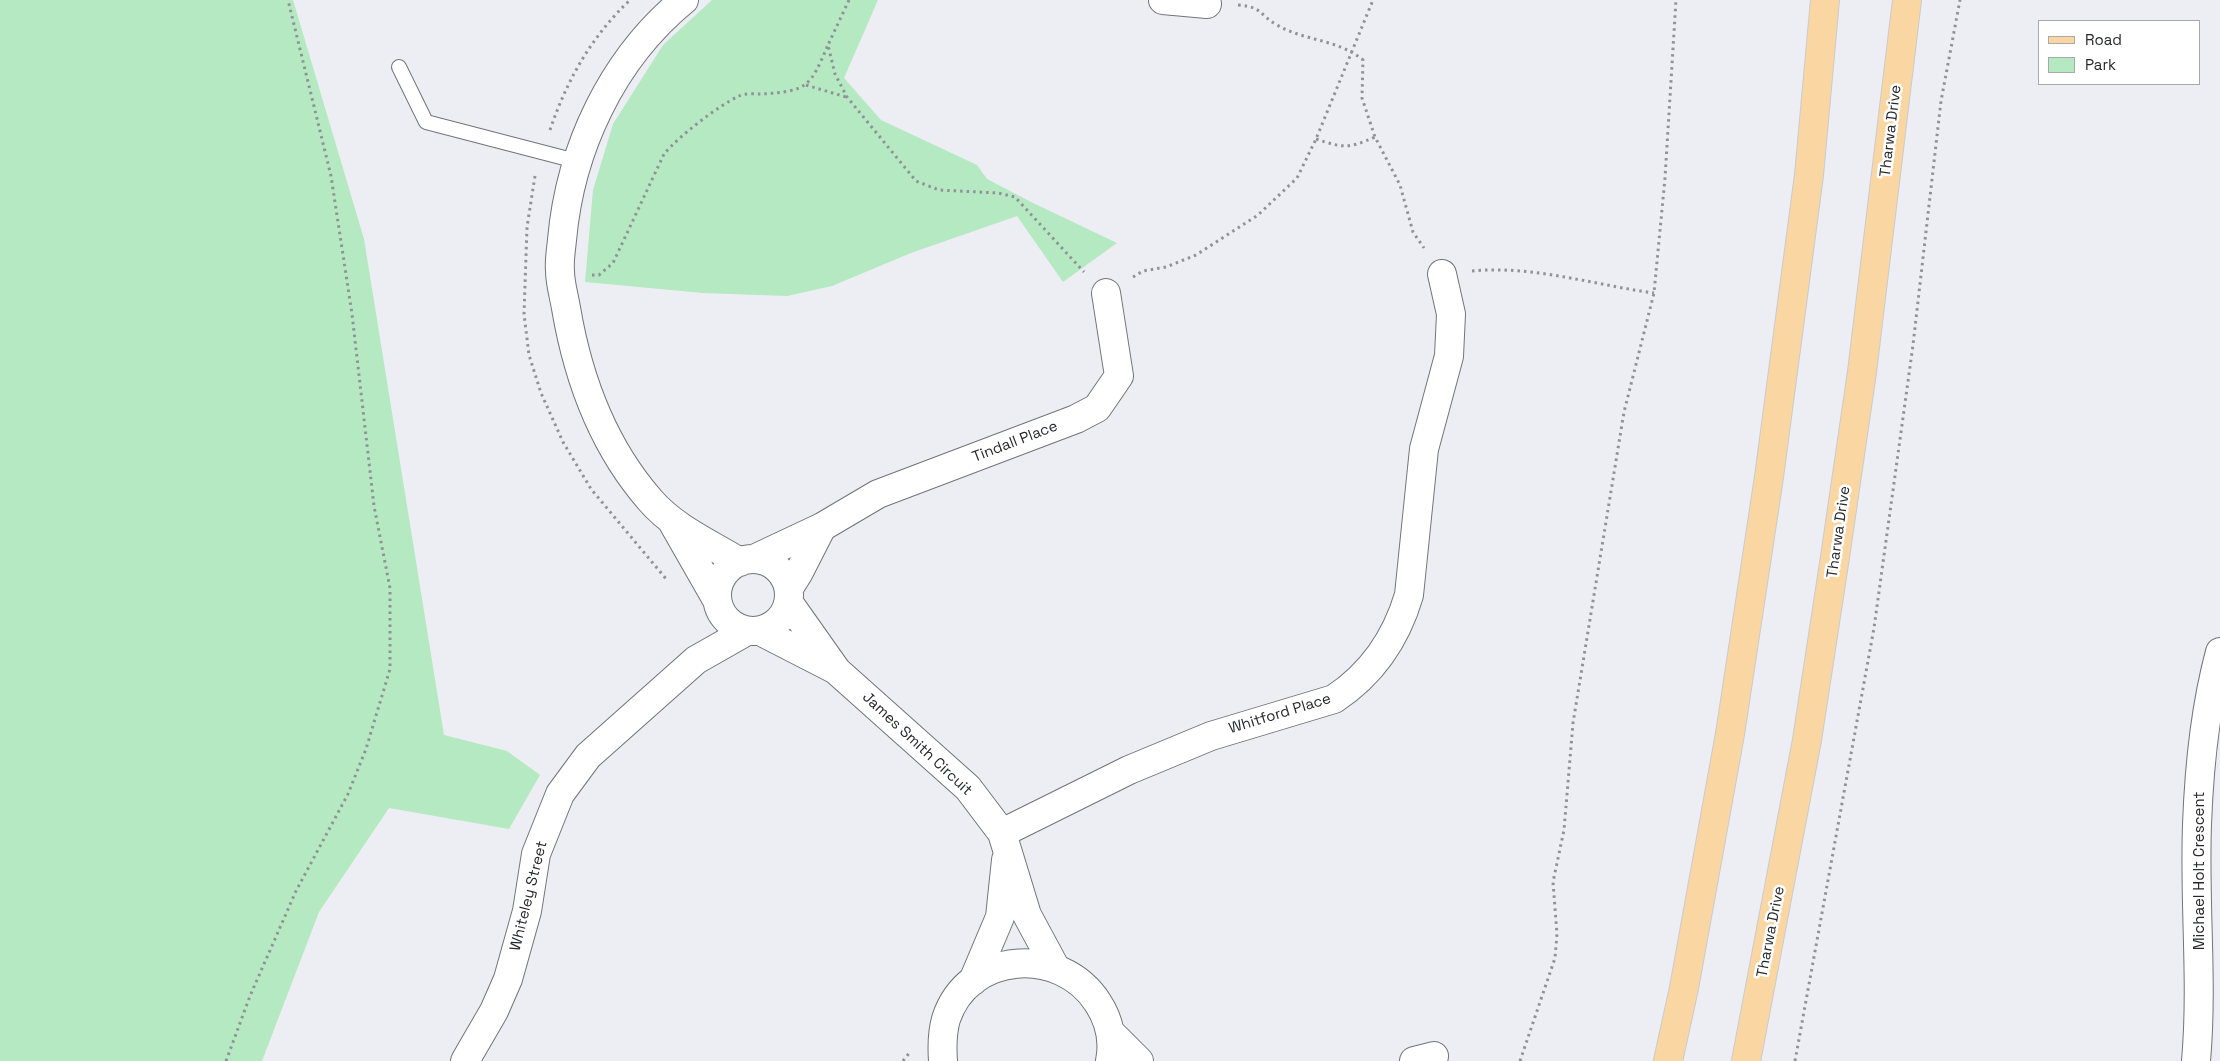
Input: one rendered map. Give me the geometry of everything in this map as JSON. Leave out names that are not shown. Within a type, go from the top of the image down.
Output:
[{"type":"main road","points":[[1668,1061],[1684,988],[1730,734],[1769,477],[1809,175],[1825,0]]},
{"type":"main road","name":"Tharwa Drive","points":[[1746,1061],[1807,740],[1835,557],[1862,372],[1906,0]]},
{"type":"street","points":[[684,0],[670,11],[631,54],[606,93],[576,161],[565,209],[560,271],[573,350],[583,383],[611,446],[650,499],[672,522],[719,606],[732,624],[753,631],[775,624],[786,611],[789,595],[822,527]]},
{"type":"street","points":[[1163,0],[1207,4]]},
{"type":"street","name":"Whitford Place","points":[[1004,840],[1129,770],[1211,736],[1334,699],[1351,688],[1381,657],[1402,617],[1409,595],[1424,449],[1449,356],[1451,314],[1442,274]]},
{"type":"street","name":"Tindall Place","points":[[747,560],[822,527],[878,494],[1076,419],[1097,408],[1119,376],[1106,293]]},
{"type":"street","points":[[672,522],[747,560],[764,561],[780,571],[789,595]]},
{"type":"street","points":[[719,606],[720,580],[725,572],[747,560]]},
{"type":"street","name":"James Smith Circuit","points":[[789,595],[837,671],[968,788],[1004,840],[1027,915],[1056,967]]},
{"type":"street","name":"Whiteley Street","points":[[696,660],[719,606]]},
{"type":"street","name":"James Smith Circuit","points":[[753,631],[837,671]]},
{"type":"street","name":"Whiteley Street","points":[[465,1061],[494,1011],[508,979],[527,911],[536,854],[560,794],[588,756],[696,660],[753,631]]},
{"type":"street","name":"Michael Holt Crescent","points":[[2196,1061],[2210,1014],[2197,826],[2205,726],[2220,652]]},
{"type":"street","points":[[973,981],[1000,917],[1004,840]]},
{"type":"street","points":[[937,1054],[947,1018],[957,998],[973,981],[998,966],[1027,962],[1056,967],[1075,977],[1092,992],[1104,1012],[1111,1033],[1110,1061]]},
{"type":"street","points":[[1111,1033],[1140,1061]]},
{"type":"lane","points":[[399,67],[426,122],[576,161]]},
{"type":"path","points":[[226,1061],[250,996],[296,890],[348,794],[366,749],[390,670],[390,588],[374,506],[352,314],[331,176],[288,0]]},
{"type":"path","points":[[630,0],[609,20],[583,56],[562,94],[533,184],[527,227],[524,314],[529,355],[540,393],[563,442],[591,489],[670,584]]},
{"type":"path","points":[[526,264],[579,276],[598,275],[613,263],[664,154],[676,139],[740,95],[787,92],[806,85],[815,75],[849,0]]},
{"type":"path","points":[[828,45],[835,74],[847,98],[916,182],[938,190],[998,193],[1015,198],[1075,264],[1106,293],[1143,270],[1166,267],[1196,255],[1258,215],[1297,178],[1316,139],[1373,0]]},
{"type":"path","points":[[1520,1061],[1555,958],[1557,934],[1553,882],[1564,830],[1573,723],[1624,412],[1654,293],[1665,178],[1676,0]]},
{"type":"path","points":[[1795,1061],[1874,628],[1913,345],[1941,101],[1960,0]]},
{"type":"path","points":[[1207,4],[1254,6],[1278,26],[1352,50],[1363,60],[1362,98],[1375,137],[1400,185],[1413,232],[1442,274],[1492,269],[1547,274],[1654,293]]},
{"type":"path","points":[[806,85],[847,98]]},
{"type":"path","points":[[1316,139],[1341,147],[1358,144],[1375,137]]},
{"type":"green space","points":[[0,0],[293,0],[364,239],[444,735],[507,751],[540,775],[509,829],[389,808],[319,912],[262,1061],[0,1061]]},
{"type":"green space","points":[[712,0],[878,0],[844,78],[881,120],[977,165],[987,179],[1117,243],[1063,282],[1017,216],[911,253],[832,286],[787,296],[703,293],[585,282],[593,190],[613,124],[663,45]]}]
